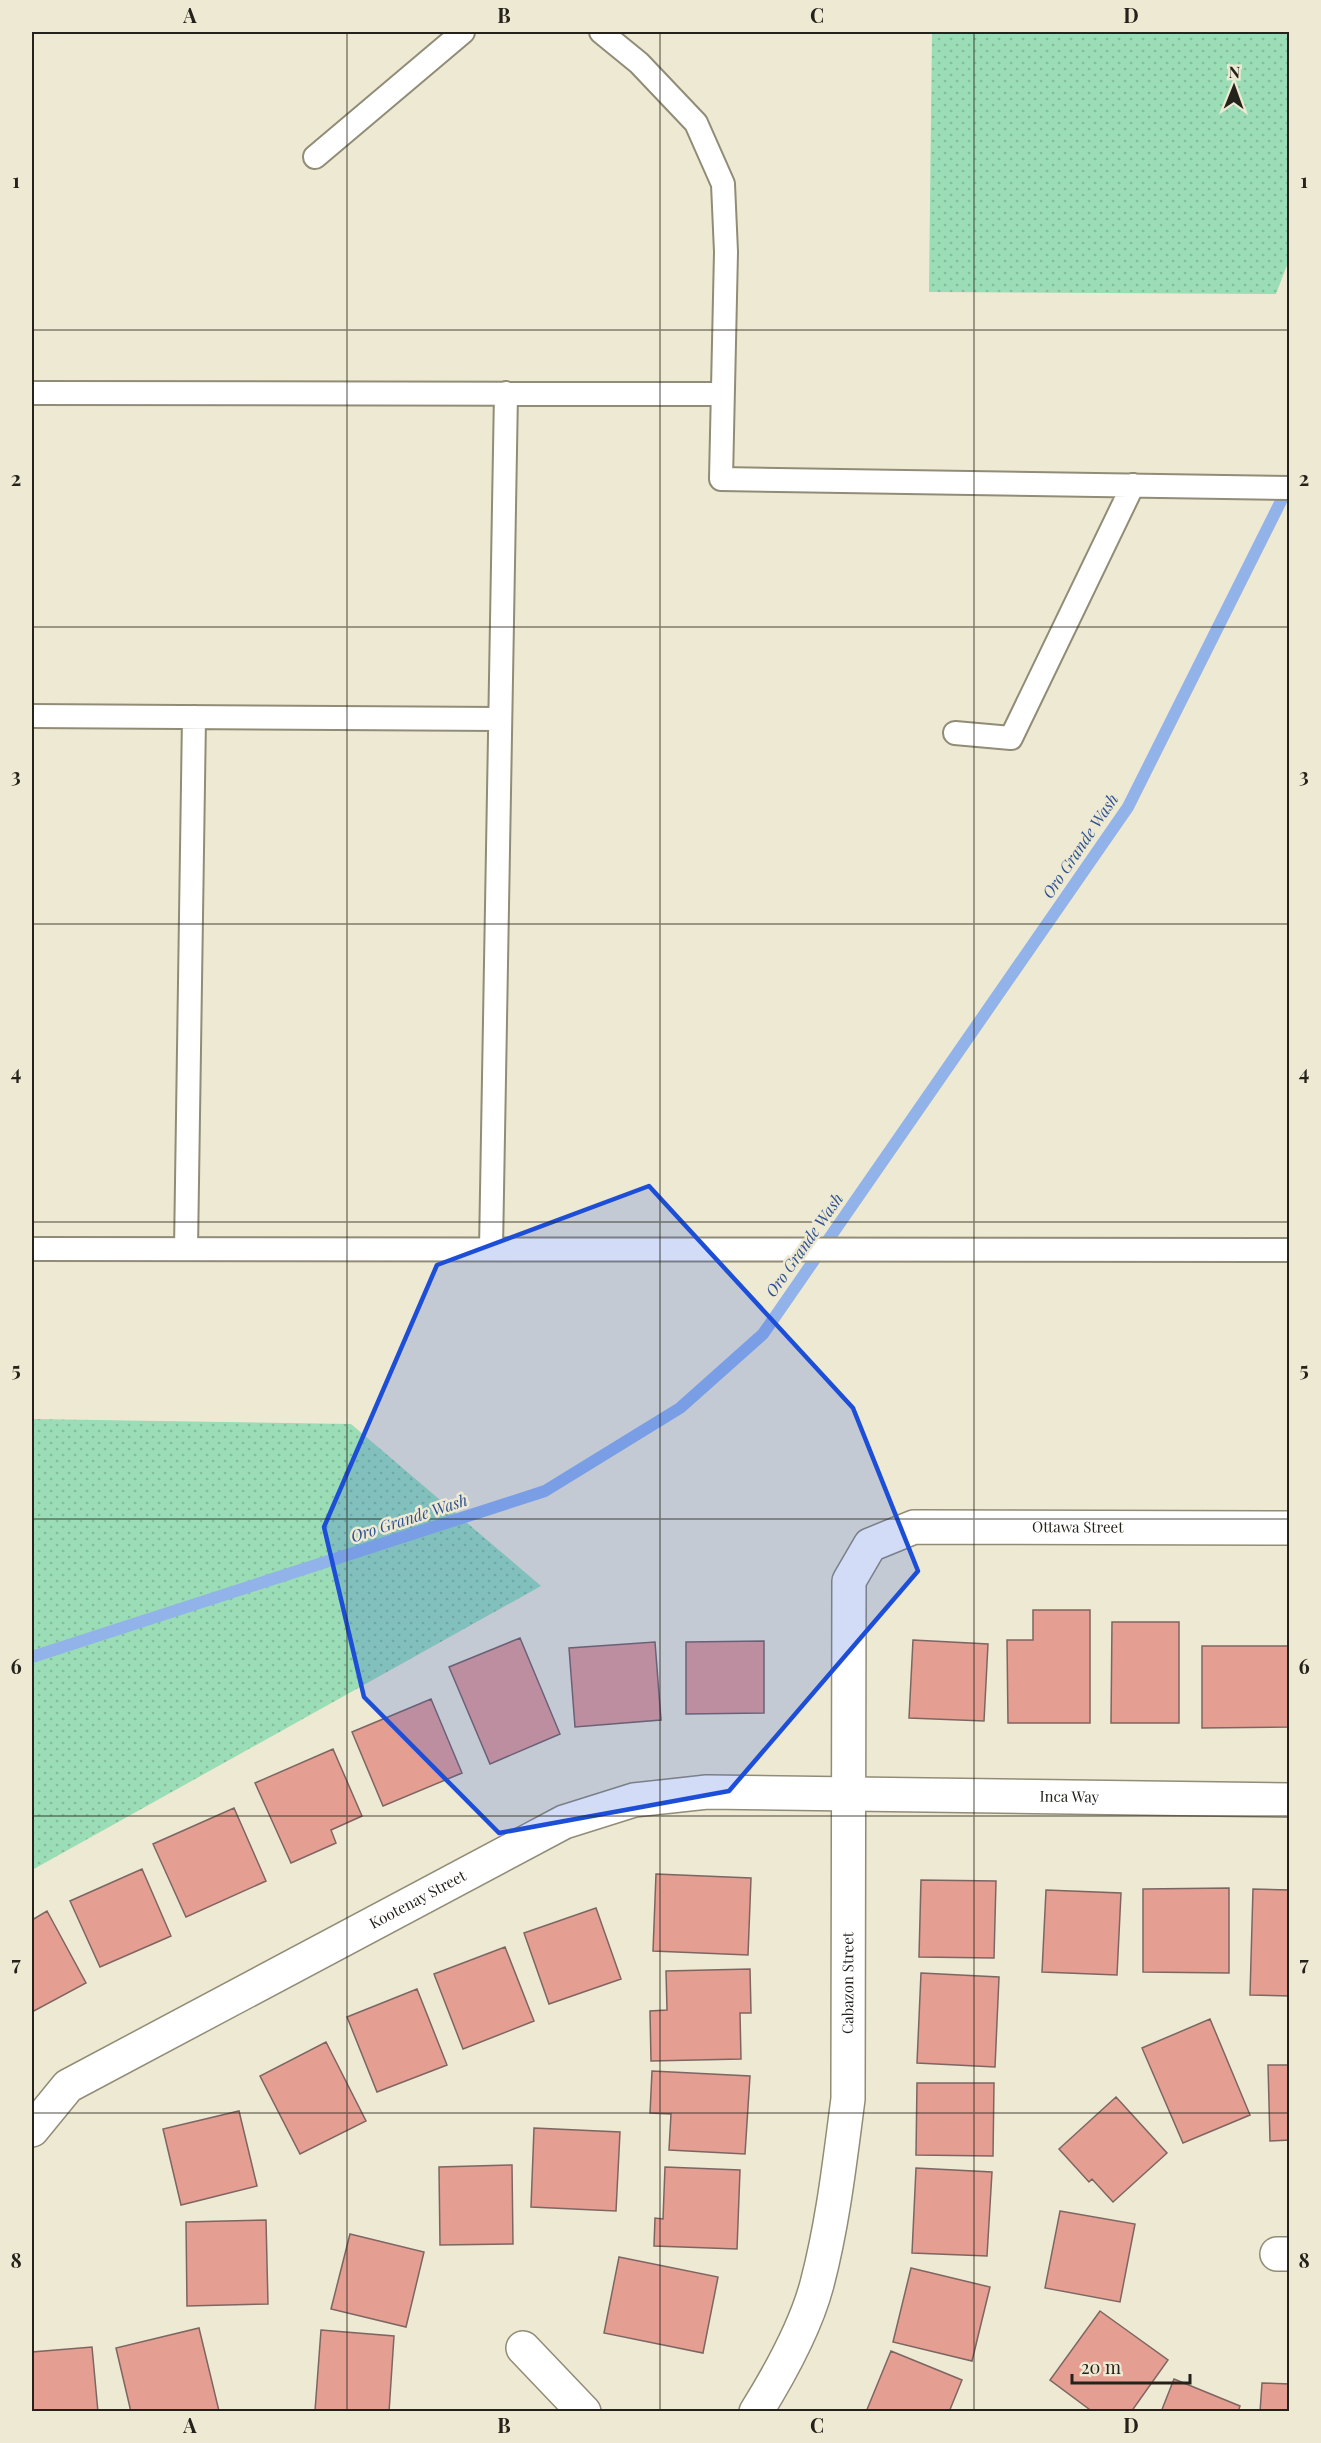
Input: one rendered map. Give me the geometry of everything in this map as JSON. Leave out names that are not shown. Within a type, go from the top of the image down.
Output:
[{"type":"street","name":"Ottawa Street","points":[[870,1545],[914,1527],[1290,1528]]},
{"type":"street","name":"Cabazon Street","points":[[756,2412],[780,2374],[816,2286],[838,2177],[848,2098],[849,1581],[870,1545]]},
{"type":"street","name":"Kootenay Street","points":[[32,2130],[68,2086],[564,1822],[633,1800],[707,1792],[848,1796]]},
{"type":"street","name":"Inca Way","points":[[848,1796],[1290,1800]]},
{"type":"street","points":[[523,2348],[584,2412]]},
{"type":"lane","points":[[315,158],[463,32]]},
{"type":"lane","points":[[601,32],[639,63],[696,123],[723,184],[726,252],[721,479],[1290,488]]},
{"type":"lane","points":[[32,393],[722,394]]},
{"type":"lane","points":[[491,1249],[506,393]]},
{"type":"lane","points":[[955,733],[1011,738],[1133,485]]},
{"type":"lane","points":[[32,716],[500,719]]},
{"type":"lane","points":[[186,1249],[194,717]]},
{"type":"lane","points":[[32,1249],[1290,1250]]},
{"type":"highlighted area","points":[[649,1186],[853,1408],[918,1571],[729,1791],[499,1833],[364,1697],[324,1527],[437,1265]]},
{"type":"green space","points":[[932,32],[1289,32],[1290,257],[1276,294],[929,292]]},
{"type":"green space","points":[[32,1419],[351,1424],[541,1586],[32,1870]]},
{"type":"building","points":[[1033,1610],[1090,1610],[1090,1723],[1008,1723],[1007,1640],[1033,1640]]},
{"type":"building","points":[[1112,1622],[1179,1622],[1179,1723],[1111,1723]]},
{"type":"building","points":[[520,1638],[560,1734],[490,1764],[449,1667]]},
{"type":"building","points":[[913,1640],[988,1644],[984,1721],[909,1718]]},
{"type":"building","points":[[764,1641],[764,1713],[686,1714],[686,1642]]},
{"type":"building","points":[[655,1642],[661,1720],[575,1727],[569,1648]]},
{"type":"building","points":[[1202,1646],[1289,1646],[1289,1727],[1202,1728]]},
{"type":"building","points":[[431,1699],[462,1773],[383,1806],[352,1732]]},
{"type":"building","points":[[333,1749],[362,1816],[331,1830],[336,1843],[291,1863],[255,1783]]},
{"type":"building","points":[[234,1808],[266,1881],[186,1917],[153,1844]]},
{"type":"building","points":[[142,1869],[171,1936],[100,1967],[70,1901]]},
{"type":"building","points":[[656,1874],[751,1878],[748,1955],[653,1951]]},
{"type":"building","points":[[921,1880],[996,1881],[994,1958],[919,1957]]},
{"type":"building","points":[[1229,1888],[1229,1973],[1143,1972],[1143,1889]]},
{"type":"building","points":[[1253,1889],[1290,1890],[1290,1996],[1250,1995]]},
{"type":"building","points":[[1046,1890],[1121,1893],[1117,1975],[1042,1972]]},
{"type":"building","points":[[596,1908],[621,1979],[549,2004],[524,1933]]},
{"type":"building","points":[[47,1911],[86,1983],[32,2012],[32,1920]]},
{"type":"building","points":[[505,1947],[534,2021],[463,2049],[434,1974]]},
{"type":"building","points":[[750,1969],[751,2013],[740,2013],[741,2059],[651,2061],[650,2011],[667,2010],[666,1971]]},
{"type":"building","points":[[921,1973],[999,1977],[995,2067],[917,2063]]},
{"type":"building","points":[[417,1989],[447,2065],[377,2092],[347,2017]]},
{"type":"building","points":[[1210,2019],[1250,2115],[1183,2143],[1142,2048]]},
{"type":"building","points":[[326,2042],[366,2121],[300,2154],[260,2076]]},
{"type":"building","points":[[1268,2065],[1290,2065],[1290,2140],[1270,2141]]},
{"type":"building","points":[[652,2071],[750,2076],[745,2154],[669,2150],[671,2114],[650,2113]]},
{"type":"building","points":[[917,2083],[994,2083],[993,2156],[916,2155]]},
{"type":"building","points":[[1116,2097],[1167,2153],[1113,2202],[1092,2179],[1089,2182],[1059,2149]]},
{"type":"building","points":[[239,2111],[257,2186],[181,2205],[163,2129]]},
{"type":"building","points":[[534,2128],[620,2132],[616,2211],[531,2207]]},
{"type":"building","points":[[512,2165],[513,2244],[440,2245],[439,2167]]},
{"type":"building","points":[[665,2167],[740,2170],[737,2249],[654,2246],[655,2218],[663,2219]]},
{"type":"building","points":[[916,2168],[992,2172],[987,2256],[912,2253]]},
{"type":"building","points":[[1060,2211],[1135,2224],[1120,2302],[1045,2288]]},
{"type":"building","points":[[266,2220],[268,2304],[187,2306],[186,2222]]},
{"type":"building","points":[[350,2234],[424,2252],[406,2327],[331,2309]]},
{"type":"building","points":[[619,2257],[718,2277],[703,2353],[604,2333]]},
{"type":"building","points":[[911,2268],[990,2287],[972,2361],[893,2342]]},
{"type":"building","points":[[1100,2311],[1168,2360],[1131,2412],[1093,2412],[1050,2380]]},
{"type":"building","points":[[199,2328],[219,2411],[131,2412],[116,2348]]},
{"type":"building","points":[[321,2330],[394,2336],[389,2412],[315,2411]]},
{"type":"building","points":[[92,2347],[98,2412],[32,2412],[32,2352]]},
{"type":"building","points":[[891,2351],[962,2380],[949,2412],[866,2412]]},
{"type":"building","points":[[1174,2379],[1240,2406],[1238,2412],[1161,2412]]},
{"type":"building","points":[[1262,2383],[1290,2384],[1290,2412],[1260,2412]]},
{"type":"waterway","name":"Oro Grande Wash","points":[[32,1657],[545,1491],[680,1408],[763,1334],[1128,807],[1289,485]]}]
